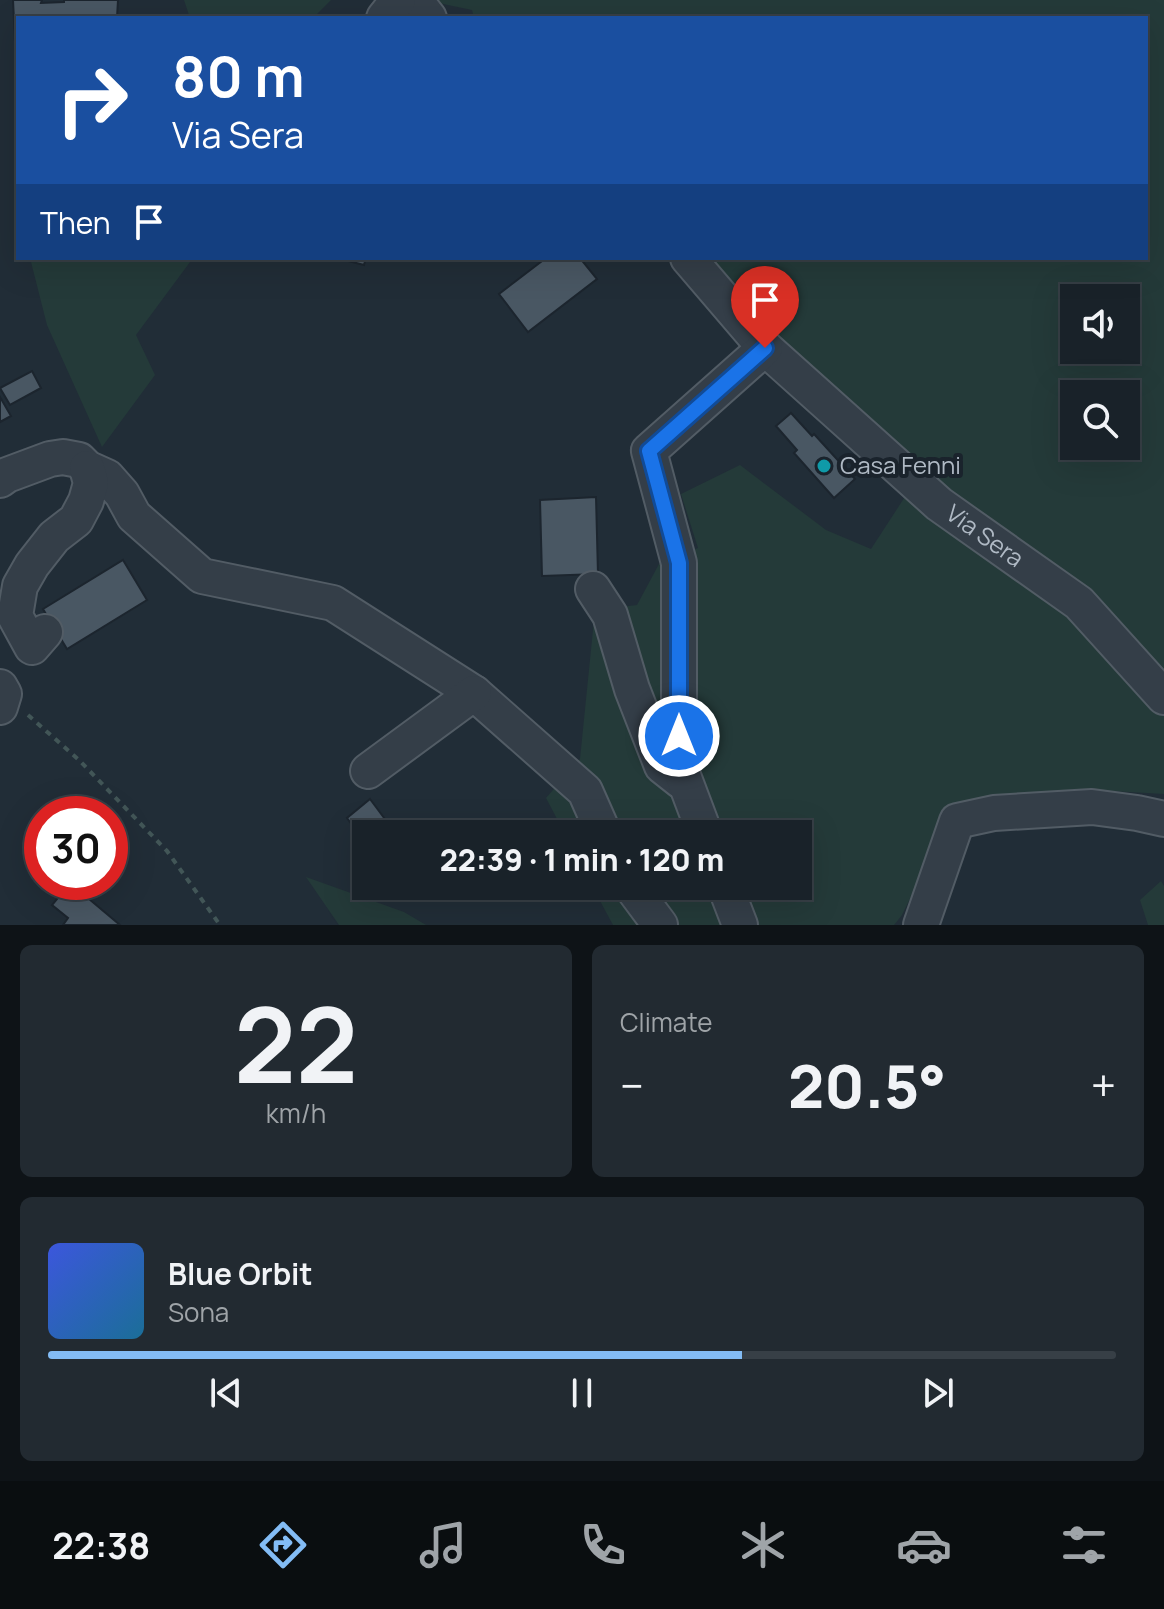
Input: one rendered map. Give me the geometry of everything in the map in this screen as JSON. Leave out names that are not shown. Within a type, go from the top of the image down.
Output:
[{"type":"street","points":[[386,16],[398,0]]},
{"type":"street","points":[[415,0],[427,16]]},
{"type":"street","name":"Via Sera","points":[[689,260],[763,359],[939,504],[1079,603],[1164,697]]},
{"type":"street","points":[[700,820],[679,765],[679,563],[649,451],[763,359]]},
{"type":"street","points":[[0,480],[50,459],[63,457],[79,460],[87,468],[107,477],[134,516],[202,576],[333,603],[474,693],[585,791],[598,820]]},
{"type":"street","points":[[76,520],[91,483],[87,468]]},
{"type":"street","points":[[45,632],[32,647],[15,616],[20,586],[32,565],[54,537],[76,520],[99,508],[129,505]]},
{"type":"street","points":[[593,589],[610,615],[632,689],[662,766],[688,787]]},
{"type":"street","points":[[368,771],[474,693]]},
{"type":"street","points":[[921,925],[957,821],[994,813],[1092,807],[1164,819]]},
{"type":"street","points":[[641,900],[660,925]]},
{"type":"street","points":[[730,900],[740,925]]},
{"type":"path","points":[[1,696],[79,760],[167,851],[220,925]]},
{"type":"green space","points":[[184,0],[331,0],[315,16],[189,16]]},
{"type":"green space","points":[[424,0],[1164,0],[1164,683],[942,496],[698,260],[1148,260],[1148,16],[474,16],[472,10]]},
{"type":"green space","points":[[31,260],[192,260],[136,335],[155,375],[102,447],[47,325]]},
{"type":"green space","points":[[740,465],[826,530],[871,549],[910,489],[1074,609],[1164,710],[1164,794],[1077,789],[953,811],[902,915],[894,925],[613,925],[600,900],[812,900],[812,820],[558,820],[546,798],[580,759],[595,610],[637,605],[659,564],[698,548],[681,494]]},
{"type":"green space","points":[[306,877],[352,893],[352,900],[370,900],[404,912],[426,925],[339,925]]},
{"type":"green space","points":[[1161,881],[1164,886],[1164,925],[1148,925],[1140,900]]},
{"type":"building","points":[[13,0],[42,0],[41,3],[118,0],[117,16],[16,16],[15,42]]},
{"type":"building","points":[[345,260],[365,260],[364,265]]},
{"type":"building","points":[[543,260],[582,260],[597,279],[528,332],[499,294]]},
{"type":"building","points":[[32,371],[41,388],[10,405],[0,388]]},
{"type":"building","points":[[0,397],[11,416],[0,422]]},
{"type":"building","name":"Casa Fenni","points":[[791,413],[855,479],[834,498],[794,453],[797,450],[776,426]]},
{"type":"building","points":[[596,497],[598,574],[542,576],[540,500]]},
{"type":"building","points":[[123,560],[147,600],[67,649],[43,609]]},
{"type":"building","points":[[370,799],[386,820],[352,820],[352,825],[347,818]]},
{"type":"building","points":[[56,900],[90,900],[120,925],[63,925],[68,918],[52,905]]},
{"type":"place","name":"Casa Fenni","points":[[824,466]]},
{"type":"route","points":[[679,736],[679,563],[649,451],[765,348]]}]
